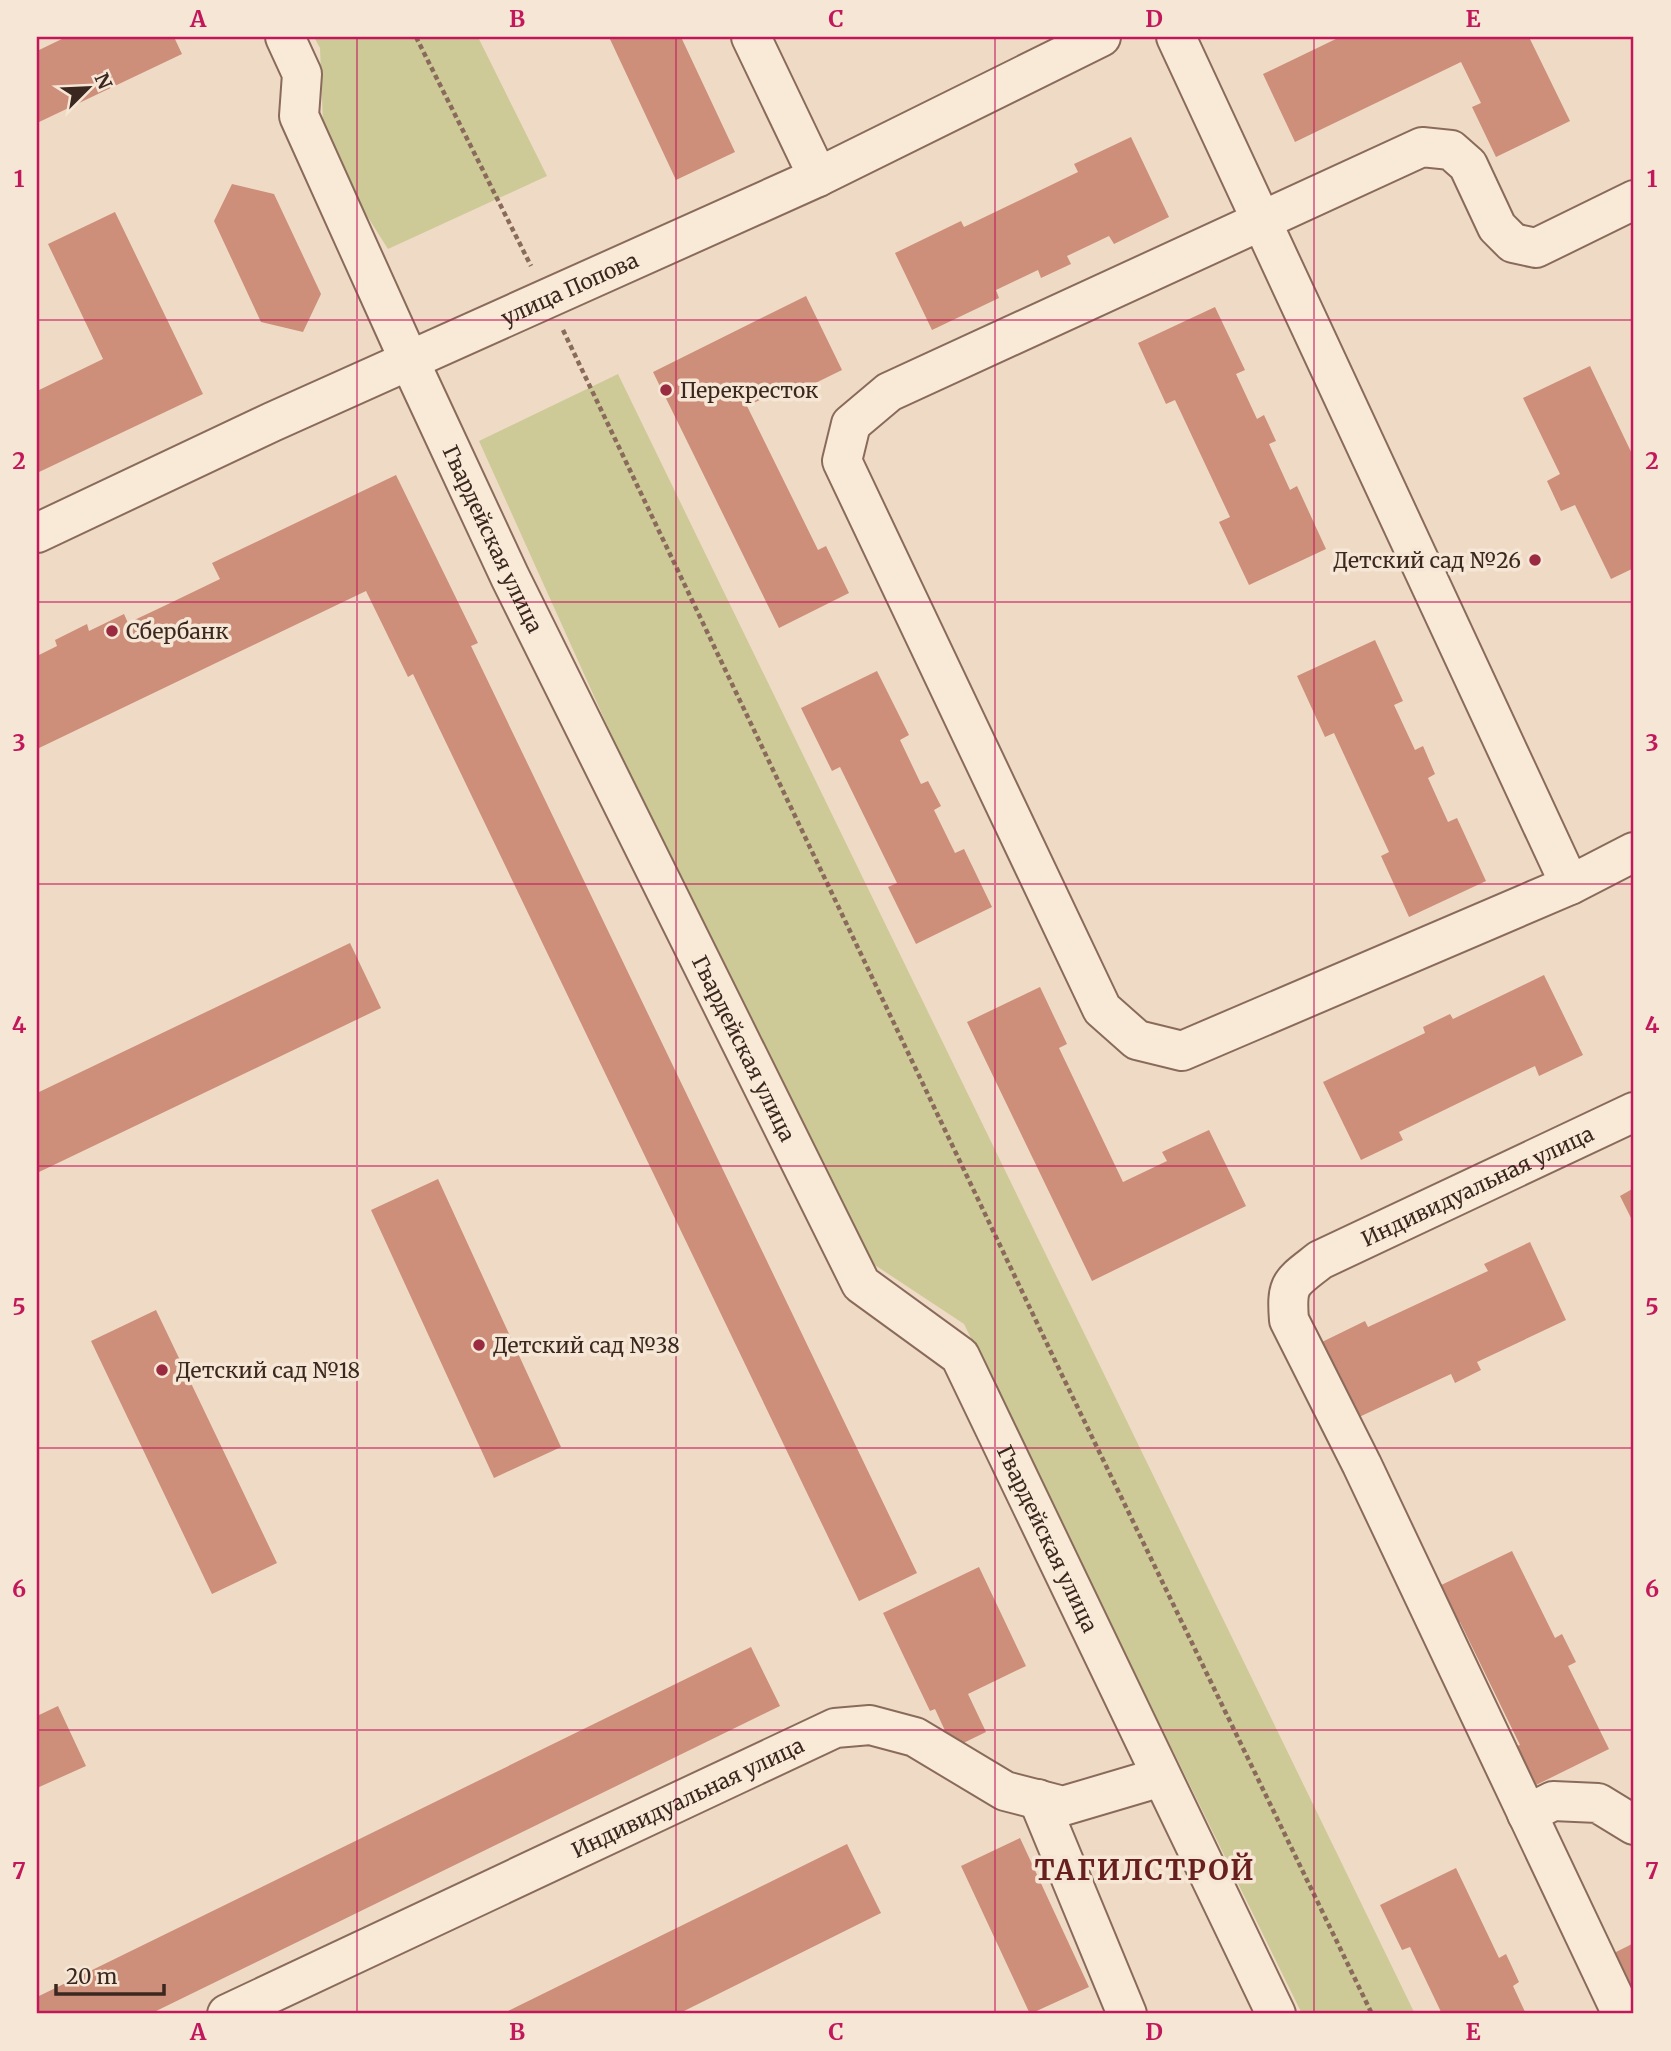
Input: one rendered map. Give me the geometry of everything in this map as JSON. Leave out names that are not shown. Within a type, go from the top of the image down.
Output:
[{"type":"street","name":"Гвардейская улица","points":[[285,37],[302,74],[299,116],[409,360],[517,589],[861,1284],[960,1356],[1276,2014]]},
{"type":"street","points":[[751,37],[818,177]]},
{"type":"street","name":"улица Попова","points":[[37,533],[272,422],[818,177],[1101,37]]},
{"type":"street","points":[[1176,37],[1570,885]]},
{"type":"street","points":[[1634,200],[1536,248],[1513,243],[1497,227],[1468,165],[1451,150],[1422,148],[890,392],[851,424],[842,461],[1102,1009],[1137,1040],[1182,1051],[1570,885],[1634,852]]},
{"type":"street","name":"Индивидуальная улица","points":[[1622,2014],[1362,1465],[1289,1320],[1287,1293],[1298,1278],[1320,1260],[1634,1112]]},
{"type":"street","name":"Индивидуальная улица","points":[[227,2014],[835,1728],[870,1725],[915,1737],[1005,1791],[1063,1806],[1161,1777]]},
{"type":"street","points":[[1038,1799],[1127,2014]]},
{"type":"street","points":[[1527,1814],[1553,1801],[1598,1803],[1634,1825]]},
{"type":"path","points":[[416,37],[547,297],[1054,1359],[1372,2014]]},
{"type":"shaded area","points":[[314,37],[478,37],[547,176],[388,249],[324,148],[320,48]]},
{"type":"shaded area","points":[[618,374],[1415,2014],[1302,2014],[964,1324],[840,1242],[479,441]]},
{"type":"building","points":[[66,37],[174,37],[182,54],[37,123],[37,51]]},
{"type":"building","points":[[609,37],[681,37],[735,152],[676,180]]},
{"type":"building","points":[[1340,37],[1529,37],[1570,121],[1496,157],[1472,107],[1481,103],[1461,62],[1295,142],[1263,74]]},
{"type":"building","points":[[1131,137],[1169,217],[1114,244],[1109,236],[1067,256],[1071,264],[1041,278],[1038,270],[996,290],[999,298],[932,330],[895,253],[961,221],[964,227],[1078,172],[1074,164]]},
{"type":"building","points":[[232,184],[274,194],[321,294],[303,332],[261,322],[214,221]]},
{"type":"building","points":[[115,212],[203,394],[37,473],[37,391],[103,359],[48,244]]},
{"type":"building","points":[[806,296],[842,370],[793,394],[789,386],[747,406],[818,550],[826,546],[849,593],[779,628],[653,372]]},
{"type":"building","points":[[1215,307],[1245,370],[1236,374],[1257,419],[1264,415],[1276,441],[1269,444],[1290,490],[1297,486],[1326,549],[1249,585],[1219,522],[1230,517],[1175,400],[1166,404],[1138,343]]},
{"type":"building","points":[[1590,366],[1634,458],[1634,568],[1611,579],[1575,505],[1561,511],[1547,481],[1560,474],[1523,398]]},
{"type":"building","points":[[396,475],[478,643],[471,646],[917,1573],[859,1601],[413,674],[408,677],[366,591],[37,749],[37,656],[57,646],[55,640],[87,624],[89,631],[124,614],[128,623],[220,579],[212,563]]},
{"type":"building","points":[[1375,640],[1403,701],[1394,705],[1415,750],[1423,746],[1435,774],[1428,778],[1448,822],[1457,818],[1486,881],[1409,917],[1381,856],[1389,852],[1334,733],[1325,737],[1297,676]]},
{"type":"building","points":[[877,671],[909,735],[900,740],[921,784],[928,781],[941,806],[934,810],[955,853],[964,849],[992,907],[916,944],[888,887],[897,883],[840,767],[832,771],[801,708]]},
{"type":"building","points":[[350,943],[381,1008],[37,1173],[37,1093]]},
{"type":"building","points":[[1544,975],[1583,1055],[1539,1076],[1535,1066],[1399,1132],[1403,1140],[1361,1160],[1323,1082],[1425,1033],[1423,1027],[1450,1014],[1453,1019]]},
{"type":"building","points":[[1040,987],[1067,1044],[1059,1048],[1123,1182],[1167,1161],[1162,1152],[1209,1130],[1246,1206],[1092,1281],[967,1022]]},
{"type":"building","points":[[438,1179],[561,1447],[494,1478],[371,1210]]},
{"type":"building","points":[[1634,1188],[1634,1224],[1620,1196]]},
{"type":"building","points":[[1530,1242],[1566,1320],[1477,1362],[1481,1370],[1455,1383],[1451,1374],[1357,1418],[1322,1342],[1365,1321],[1368,1327],[1488,1271],[1484,1264]]},
{"type":"building","points":[[156,1310],[277,1563],[212,1594],[91,1341]]},
{"type":"building","points":[[1512,1551],[1555,1638],[1562,1634],[1576,1662],[1568,1666],[1609,1749],[1530,1788],[1511,1748],[1520,1745],[1460,1622],[1453,1625],[1435,1588]]},
{"type":"building","points":[[979,1567],[1026,1666],[968,1694],[986,1732],[953,1748],[935,1709],[930,1711],[883,1613]]},
{"type":"building","points":[[751,1647],[780,1706],[150,2014],[37,2014],[37,1997]]},
{"type":"building","points":[[58,1706],[86,1766],[37,1788],[37,1716]]},
{"type":"building","points":[[1020,1838],[1089,1987],[1030,2014],[961,1866]]},
{"type":"building","points":[[847,1844],[881,1913],[678,2014],[502,2014]]},
{"type":"building","points":[[1456,1868],[1499,1958],[1506,1954],[1519,1982],[1513,1986],[1526,2014],[1442,2014],[1410,1947],[1402,1950],[1380,1905]]},
{"type":"building","points":[[1634,1943],[1634,2005],[1610,1955]]},
{"type":"place","name":"Перекресток","points":[[666,390]]},
{"type":"place","name":"Детский сад №26","points":[[1535,560]]},
{"type":"place","name":"Сбербанк","points":[[112,631]]},
{"type":"place","name":"Детский сад №38","points":[[479,1345]]},
{"type":"place","name":"Детский сад №18","points":[[162,1370]]},
{"type":"district","name":"ТАГИЛСТРОЙ","points":[[1145,1870]]}]
